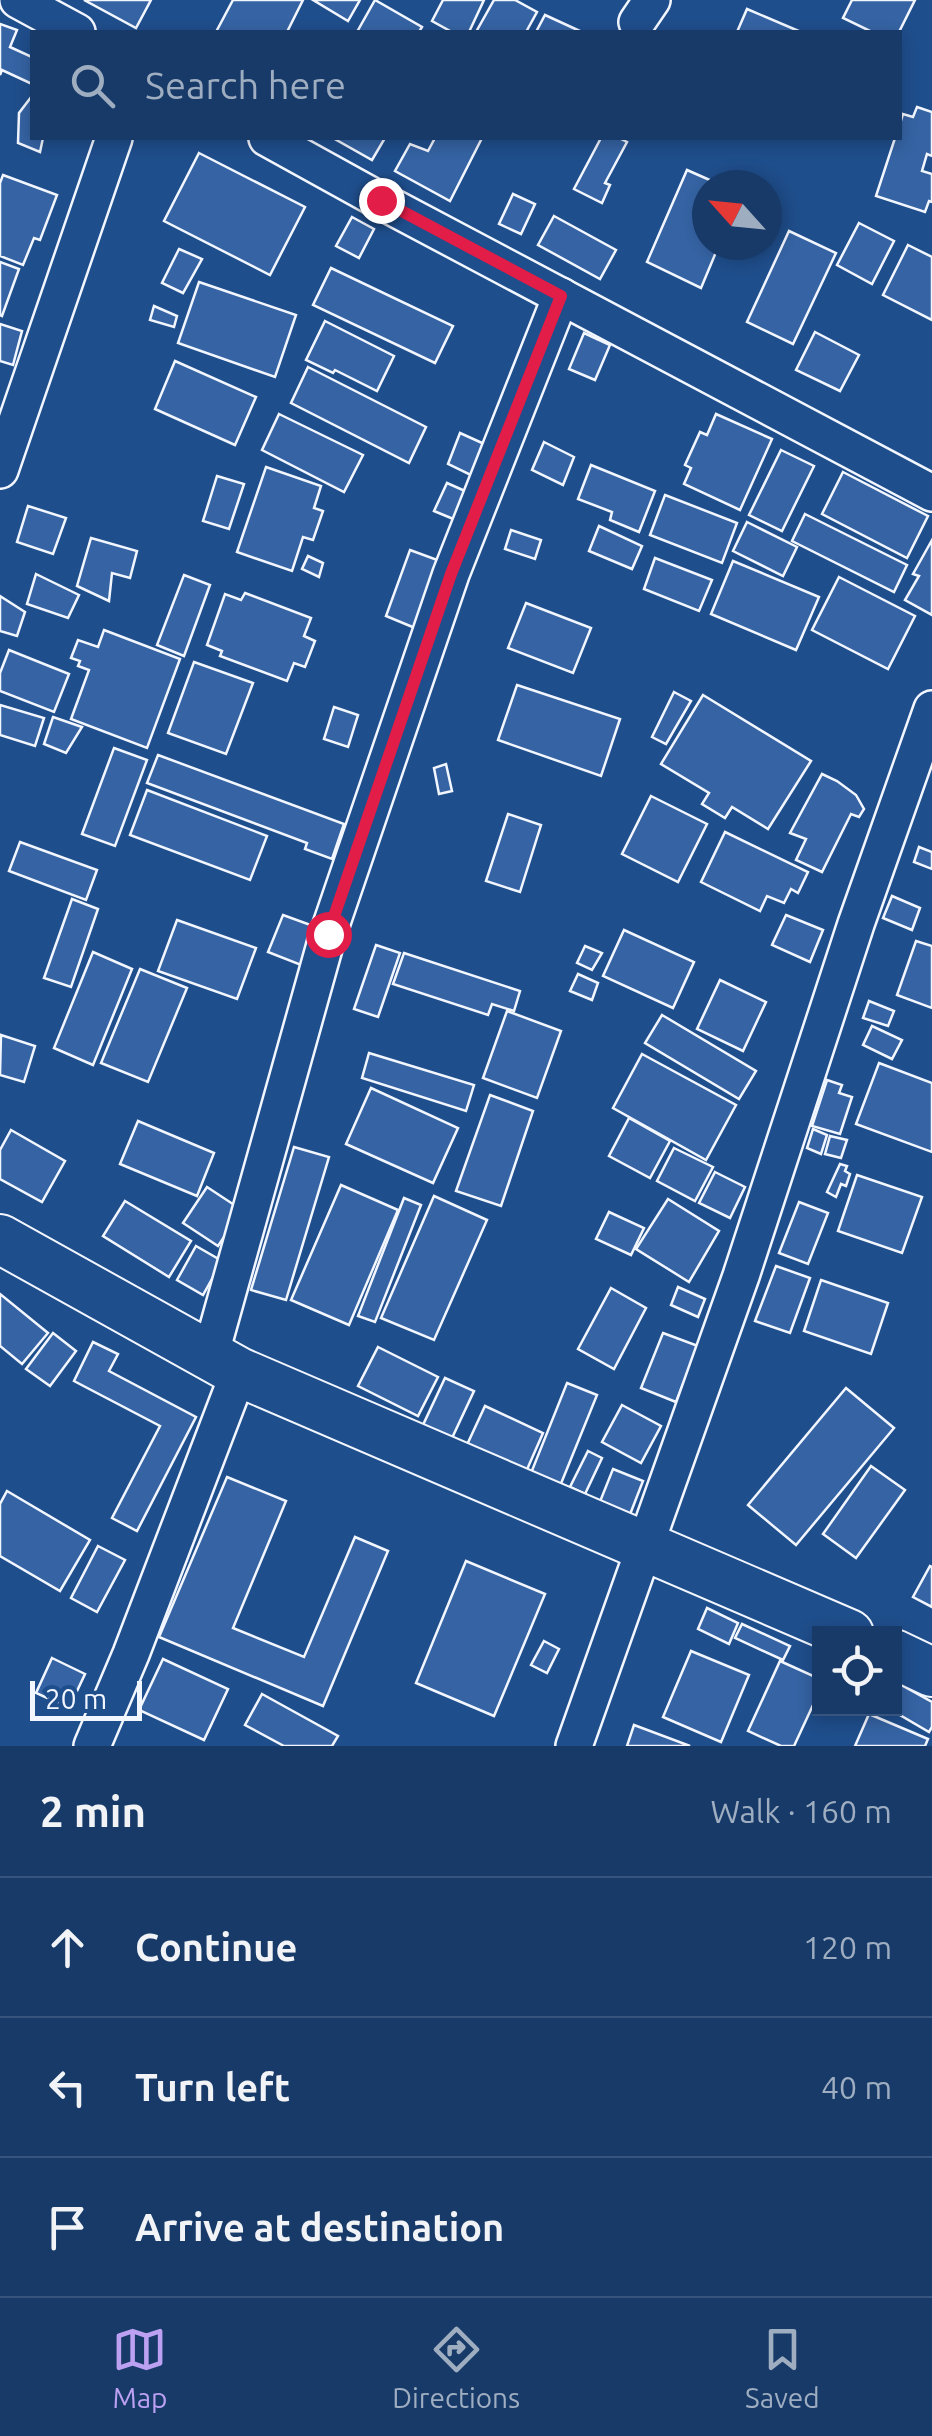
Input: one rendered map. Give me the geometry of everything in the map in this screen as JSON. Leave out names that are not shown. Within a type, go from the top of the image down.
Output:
[{"type":"street","points":[[18,0],[73,30]]},
{"type":"street","points":[[0,470],[113,140]]},
{"type":"street","points":[[271,140],[932,493]]},
{"type":"street","points":[[92,1746],[132,1654],[224,1364],[328,934],[451,574],[561,296]]},
{"type":"street","points":[[574,1746],[742,1276],[856,924],[932,709]]},
{"type":"street","points":[[0,1239],[224,1364],[830,1626]]},
{"type":"street","points":[[902,1658],[932,1672]]},
{"type":"building","points":[[84,0],[151,0],[136,28]]},
{"type":"building","points":[[233,0],[303,0],[288,30],[217,30]]},
{"type":"building","points":[[313,0],[360,0],[348,21]]},
{"type":"building","points":[[375,0],[422,27],[420,30],[358,30]]},
{"type":"building","points":[[443,0],[484,0],[470,30],[448,30],[432,21]]},
{"type":"building","points":[[494,0],[515,0],[537,12],[527,30],[477,30]]},
{"type":"building","points":[[852,0],[915,0],[900,30],[868,30],[843,18]]},
{"type":"building","points":[[747,9],[796,30],[738,30]]},
{"type":"building","points":[[545,15],[578,30],[537,30]]},
{"type":"building","points":[[0,24],[17,30],[10,47],[30,56],[30,83],[2,70],[0,75]]},
{"type":"building","points":[[30,99],[30,140],[43,140],[40,152],[18,143],[19,113]]},
{"type":"building","points":[[917,107],[932,112],[932,156],[927,154],[922,171],[932,174],[932,202],[929,201],[925,212],[876,196],[894,140],[902,140],[903,114],[913,117]]},
{"type":"building","points":[[337,140],[384,140],[372,160]]},
{"type":"building","points":[[434,140],[481,140],[450,201],[395,171],[410,144],[428,151]]},
{"type":"building","points":[[600,140],[627,142],[605,183],[610,185],[602,203],[574,189]]},
{"type":"building","points":[[199,153],[305,207],[270,275],[164,221]]},
{"type":"building","points":[[687,170],[692,172],[692,260],[713,260],[701,288],[647,262]]},
{"type":"building","points":[[3,175],[57,195],[40,240],[34,238],[23,265],[0,256]]},
{"type":"building","points":[[513,194],[535,204],[521,234],[499,224]]},
{"type":"building","points":[[554,216],[616,250],[600,279],[538,245]]},
{"type":"building","points":[[352,217],[374,229],[359,258],[336,246]]},
{"type":"building","points":[[859,223],[894,241],[872,284],[837,265]]},
{"type":"building","points":[[789,231],[836,253],[793,344],[747,322],[776,260],[782,260],[782,246]]},
{"type":"building","points":[[908,245],[932,257],[932,320],[883,295]]},
{"type":"building","points":[[179,249],[202,259],[183,293],[162,283]]},
{"type":"building","points":[[0,262],[19,269],[2,316],[0,315]]},
{"type":"building","points":[[331,268],[453,326],[435,363],[313,305]]},
{"type":"building","points":[[199,282],[296,315],[275,377],[178,343]]},
{"type":"building","points":[[154,306],[177,316],[174,327],[150,320]]},
{"type":"building","points":[[325,321],[394,356],[377,391],[306,360]]},
{"type":"building","points":[[0,324],[22,331],[13,365],[0,361]]},
{"type":"building","points":[[815,332],[859,355],[840,391],[796,370]]},
{"type":"building","points":[[584,333],[610,345],[595,380],[569,369]]},
{"type":"building","points":[[175,361],[256,397],[235,445],[155,409]]},
{"type":"building","points":[[308,367],[426,427],[409,463],[291,403]]},
{"type":"building","points":[[279,414],[363,455],[344,492],[262,450]]},
{"type":"building","points":[[716,414],[772,439],[740,510],[684,484],[691,468],[685,465],[700,432],[707,435]]},
{"type":"building","points":[[460,433],[491,447],[479,479],[448,464]]},
{"type":"building","points":[[544,442],[574,457],[563,485],[532,470]]},
{"type":"building","points":[[781,450],[814,466],[782,531],[749,515]]},
{"type":"building","points":[[591,465],[655,491],[639,532],[610,520],[612,512],[578,499]]},
{"type":"building","points":[[266,467],[321,486],[314,508],[323,511],[313,540],[303,537],[292,571],[237,552]]},
{"type":"building","points":[[843,472],[928,516],[907,558],[822,514]]},
{"type":"building","points":[[217,476],[244,484],[229,529],[203,521]]},
{"type":"building","points":[[447,483],[474,495],[463,523],[434,511]]},
{"type":"building","points":[[665,495],[737,523],[722,563],[650,535]]},
{"type":"building","points":[[28,506],[66,518],[53,554],[17,542]]},
{"type":"building","points":[[805,514],[907,565],[894,592],[792,541]]},
{"type":"building","points":[[747,522],[797,547],[783,576],[733,551]]},
{"type":"building","points":[[599,526],[642,546],[632,569],[589,551]]},
{"type":"building","points":[[511,530],[541,540],[535,559],[505,549]]},
{"type":"building","points":[[91,538],[137,551],[130,578],[112,573],[109,601],[77,586]]},
{"type":"building","points":[[932,540],[932,615],[905,600],[919,576],[913,574]]},
{"type":"building","points":[[410,550],[440,561],[415,628],[386,616]]},
{"type":"building","points":[[308,556],[323,563],[319,577],[302,569]]},
{"type":"building","points":[[655,558],[712,580],[699,611],[644,589]]},
{"type":"building","points":[[733,561],[819,597],[796,650],[711,614]]},
{"type":"building","points":[[36,574],[79,595],[68,618],[27,604]]},
{"type":"building","points":[[184,575],[210,585],[184,656],[157,645]]},
{"type":"building","points":[[839,577],[915,616],[888,669],[812,630]]},
{"type":"building","points":[[245,593],[311,618],[304,636],[315,641],[305,667],[294,663],[287,681],[220,656],[222,651],[207,645],[225,594],[241,600]]},
{"type":"building","points":[[0,596],[25,612],[17,636],[0,631]]},
{"type":"building","points":[[526,603],[591,628],[573,673],[508,648]]},
{"type":"building","points":[[104,630],[180,659],[147,748],[71,719],[89,670],[71,658],[78,640],[98,647]]},
{"type":"building","points":[[9,650],[69,674],[54,712],[0,691],[0,673]]},
{"type":"building","points":[[194,662],[253,683],[226,754],[168,733]]},
{"type":"building","points":[[517,685],[620,719],[601,776],[498,740]]},
{"type":"building","points":[[674,692],[691,701],[666,744],[652,737]]},
{"type":"building","points":[[703,695],[811,761],[768,829],[732,807],[725,818],[702,804],[709,793],[661,764]]},
{"type":"building","points":[[0,705],[44,718],[35,746],[0,735]]},
{"type":"building","points":[[334,707],[358,715],[348,747],[324,739]]},
{"type":"building","points":[[53,717],[82,727],[66,753],[44,744]]},
{"type":"building","points":[[114,748],[147,760],[115,846],[82,834]]},
{"type":"building","points":[[158,755],[344,824],[332,859],[305,849],[307,843],[147,783]]},
{"type":"building","points":[[446,764],[452,791],[439,794],[434,768]]},
{"type":"building","points":[[822,774],[856,795],[864,809],[859,817],[851,814],[822,872],[796,860],[806,839],[790,833]]},
{"type":"building","points":[[147,790],[267,836],[250,880],[130,835]]},
{"type":"building","points":[[651,796],[707,824],[678,882],[622,854]]},
{"type":"building","points":[[508,814],[541,825],[520,892],[486,881]]},
{"type":"building","points":[[725,832],[808,872],[798,893],[791,889],[784,903],[767,896],[760,911],[701,882]]},
{"type":"building","points":[[20,842],[97,870],[86,900],[9,871]]},
{"type":"building","points":[[919,847],[932,852],[932,869],[914,862]]},
{"type":"building","points":[[892,896],[920,908],[912,930],[883,918]]},
{"type":"building","points":[[72,899],[98,909],[71,987],[44,978]]},
{"type":"building","points":[[283,915],[316,927],[301,965],[268,952]]},
{"type":"building","points":[[786,915],[823,930],[810,962],[772,945]]},
{"type":"building","points":[[177,920],[256,948],[237,999],[158,971]]},
{"type":"building","points":[[624,930],[694,962],[673,1008],[603,976]]},
{"type":"building","points":[[916,941],[932,946],[932,1008],[897,995]]},
{"type":"building","points":[[376,945],[400,953],[378,1017],[354,1009]]},
{"type":"building","points":[[585,946],[602,953],[592,970],[577,963]]},
{"type":"building","points":[[93,952],[132,969],[93,1065],[54,1048]]},
{"type":"building","points":[[404,953],[520,991],[514,1011],[492,1004],[488,1015],[393,984]]},
{"type":"building","points":[[140,969],[187,988],[148,1082],[101,1063]]},
{"type":"building","points":[[578,974],[598,983],[592,1000],[570,991]]},
{"type":"building","points":[[720,980],[766,1002],[743,1051],[697,1029]]},
{"type":"building","points":[[869,1001],[894,1011],[888,1026],[863,1018]]},
{"type":"building","points":[[507,1011],[561,1031],[537,1098],[483,1078]]},
{"type":"building","points":[[662,1015],[756,1071],[739,1099],[645,1043]]},
{"type":"building","points":[[872,1026],[902,1040],[892,1059],[863,1045]]},
{"type":"building","points":[[1,1035],[35,1046],[24,1082],[0,1075]]},
{"type":"building","points":[[369,1053],[474,1085],[466,1111],[362,1078]]},
{"type":"building","points":[[642,1054],[736,1105],[706,1160],[613,1108]]},
{"type":"building","points":[[879,1063],[932,1083],[932,1152],[856,1124]]},
{"type":"building","points":[[827,1080],[842,1085],[839,1093],[852,1097],[840,1134],[812,1126]]},
{"type":"building","points":[[371,1088],[458,1128],[433,1183],[346,1144]]},
{"type":"building","points":[[490,1095],[533,1111],[501,1206],[456,1191]]},
{"type":"building","points":[[629,1118],[670,1141],[650,1178],[609,1156]]},
{"type":"building","points":[[138,1121],[214,1153],[197,1196],[120,1164]]},
{"type":"building","points":[[813,1129],[827,1135],[821,1154],[807,1148]]},
{"type":"building","points":[[11,1130],[65,1161],[42,1202],[0,1179],[0,1150]]},
{"type":"building","points":[[830,1136],[847,1140],[841,1158],[825,1154]]},
{"type":"building","points":[[294,1147],[329,1157],[286,1300],[251,1290]]},
{"type":"building","points":[[674,1148],[713,1167],[695,1201],[657,1181]]},
{"type":"building","points":[[840,1164],[847,1166],[845,1171],[850,1174],[836,1197],[827,1192]]},
{"type":"building","points":[[715,1172],[745,1187],[730,1218],[699,1203]]},
{"type":"building","points":[[857,1175],[922,1197],[902,1253],[838,1231]]},
{"type":"building","points":[[341,1185],[398,1210],[349,1325],[291,1300]]},
{"type":"building","points":[[207,1187],[242,1210],[218,1246],[183,1223]]},
{"type":"building","points":[[434,1196],[487,1220],[434,1340],[381,1318]]},
{"type":"building","points":[[404,1198],[421,1205],[375,1322],[358,1316]]},
{"type":"building","points":[[668,1199],[719,1231],[689,1282],[636,1249]]},
{"type":"building","points":[[125,1201],[191,1241],[169,1277],[103,1236]]},
{"type":"building","points":[[799,1202],[828,1213],[808,1264],[779,1253]]},
{"type":"building","points":[[609,1212],[644,1228],[631,1255],[596,1239]]},
{"type":"building","points":[[196,1246],[222,1261],[203,1295],[177,1280]]},
{"type":"building","points":[[776,1266],[810,1278],[790,1333],[755,1321]]},
{"type":"building","points":[[821,1280],[888,1303],[871,1354],[804,1331]]},
{"type":"building","points":[[678,1287],[705,1299],[698,1317],[671,1305]]},
{"type":"building","points":[[611,1288],[646,1308],[614,1369],[578,1349]]},
{"type":"building","points":[[0,1294],[48,1333],[22,1364],[0,1346]]},
{"type":"building","points":[[53,1333],[76,1351],[50,1386],[26,1369]]},
{"type":"building","points":[[663,1333],[698,1346],[676,1402],[641,1388]]},
{"type":"building","points":[[93,1342],[118,1354],[109,1371],[196,1417],[137,1531],[112,1518],[160,1426],[74,1381]]},
{"type":"building","points":[[378,1347],[438,1377],[418,1416],[358,1386]]},
{"type":"building","points":[[445,1378],[474,1391],[452,1438],[423,1425]]},
{"type":"building","points":[[567,1383],[597,1395],[560,1486],[531,1473]]},
{"type":"building","points":[[846,1388],[894,1428],[796,1545],[748,1505]]},
{"type":"building","points":[[622,1405],[661,1426],[641,1463],[602,1442]]},
{"type":"building","points":[[485,1406],[543,1433],[525,1474],[466,1447]]},
{"type":"building","points":[[588,1451],[602,1458],[585,1494],[570,1487]]},
{"type":"building","points":[[871,1466],[905,1490],[856,1558],[823,1534]]},
{"type":"building","points":[[613,1469],[643,1481],[629,1517],[599,1504]]},
{"type":"building","points":[[227,1477],[286,1501],[233,1628],[304,1657],[355,1537],[388,1551],[323,1706],[159,1637]]},
{"type":"building","points":[[7,1491],[90,1540],[60,1591],[0,1556],[0,1504]]},
{"type":"building","points":[[98,1546],[125,1560],[97,1612],[71,1598]]},
{"type":"building","points":[[466,1561],[545,1594],[494,1716],[416,1683]]},
{"type":"building","points":[[932,1567],[932,1607],[913,1597]]},
{"type":"building","points":[[707,1608],[738,1623],[729,1644],[698,1629]]},
{"type":"building","points":[[742,1624],[790,1646],[783,1660],[735,1638]]},
{"type":"building","points":[[544,1641],[559,1649],[547,1673],[531,1665]]},
{"type":"building","points":[[691,1651],[749,1675],[721,1742],[663,1717]]},
{"type":"building","points":[[52,1658],[85,1674],[69,1708],[36,1693]]},
{"type":"building","points":[[163,1659],[228,1689],[204,1740],[139,1710]]},
{"type":"building","points":[[780,1661],[812,1675],[812,1707],[794,1746],[781,1746],[748,1731]]},
{"type":"building","points":[[902,1685],[932,1702],[929,1732],[902,1716]]},
{"type":"building","points":[[262,1694],[338,1736],[332,1746],[284,1746],[245,1725]]},
{"type":"building","points":[[868,1716],[928,1739],[925,1746],[855,1746]]},
{"type":"building","points":[[634,1725],[690,1746],[627,1746]]},
{"type":"route","points":[[328,934],[451,574],[561,296],[381,200]]}]
